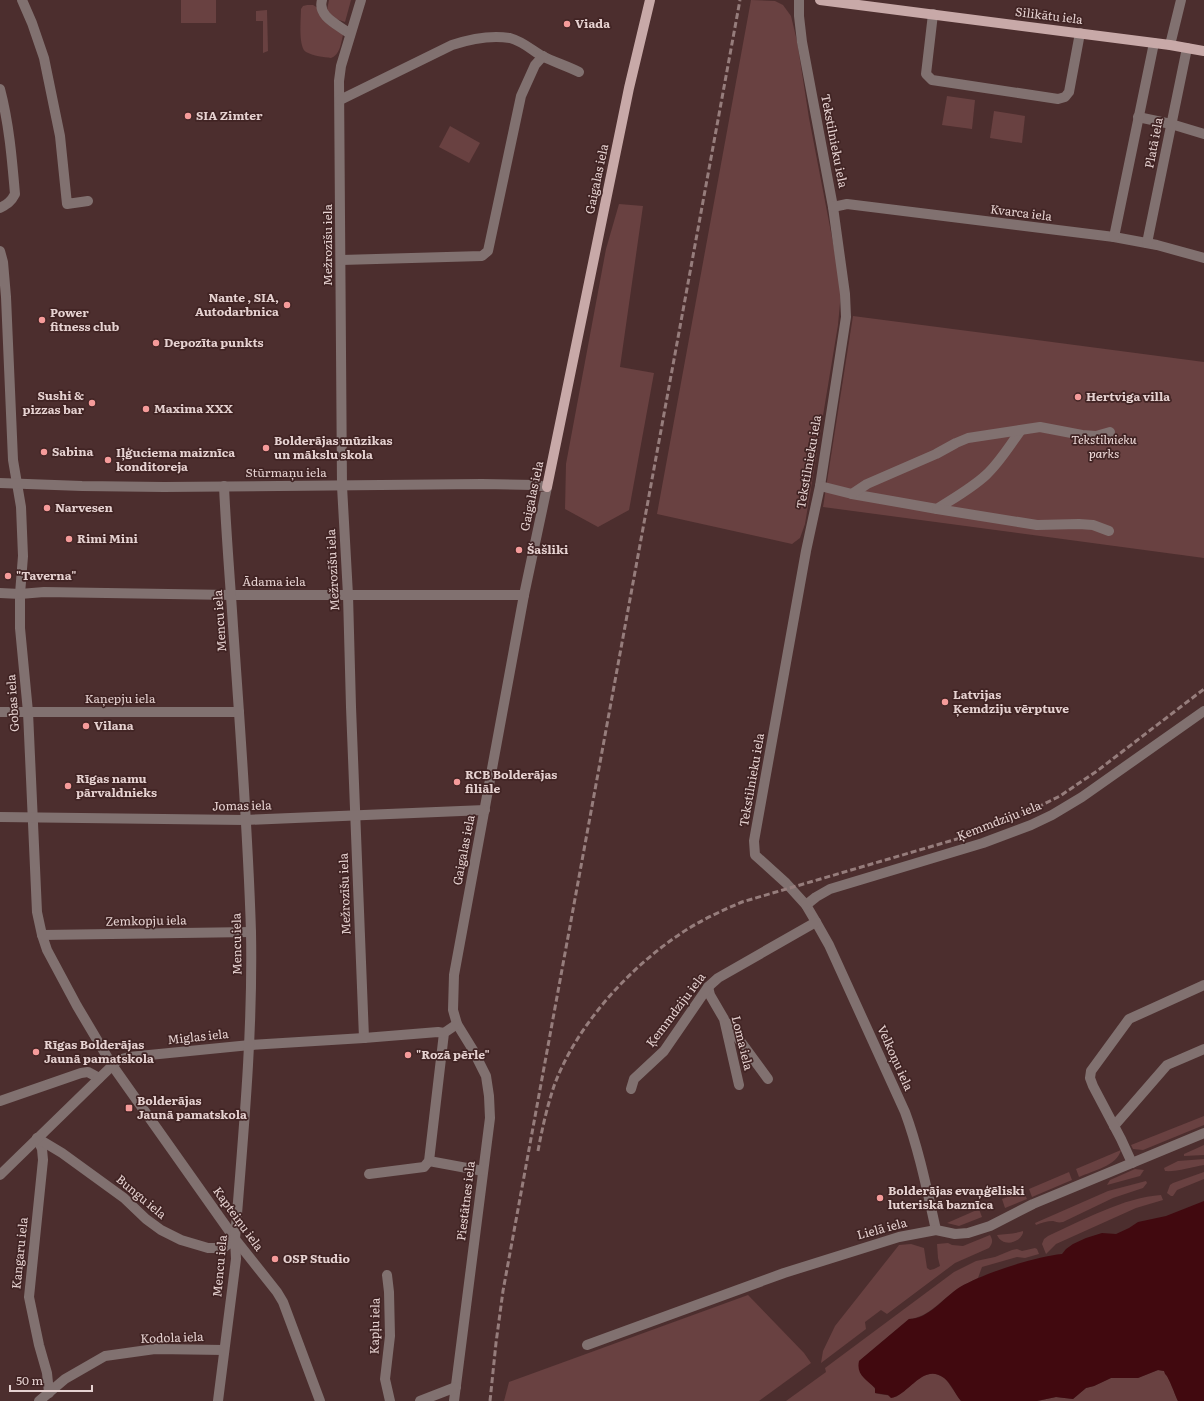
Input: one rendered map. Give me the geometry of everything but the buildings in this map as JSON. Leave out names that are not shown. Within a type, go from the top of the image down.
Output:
[{"type":"main road","name":"Gaigalas iela","points":[[547,487],[629,88],[650,0]]},
{"type":"main road","name":"Silikātu iela","points":[[820,0],[1080,33],[1204,51]]},
{"type":"street","points":[[22,0],[44,58],[60,136],[67,204],[88,201]]},
{"type":"street","points":[[322,0],[322,9],[325,15],[350,34]]},
{"type":"street","name":"Mežrozīšu iela","points":[[361,0],[340,72],[340,100],[342,486],[348,595],[364,1038]]},
{"type":"street","name":"Tekstilnieku iela","points":[[799,0],[802,42],[833,207],[845,294],[846,317],[820,486],[806,551],[754,841],[755,855],[786,883],[806,905]]},
{"type":"street","points":[[1170,45],[1181,0]]},
{"type":"street","points":[[933,14],[926,74],[932,80],[1058,99],[1065,97],[1069,92],[1080,33]]},
{"type":"street","points":[[340,100],[452,45],[471,39],[511,38],[528,46],[543,56],[579,72]]},
{"type":"street","name":"Platā iela","points":[[1114,237],[1154,43]]},
{"type":"street","name":"Platā iela","points":[[1147,243],[1187,48]]},
{"type":"street","points":[[342,260],[482,256],[488,251],[521,96],[535,65],[543,56]]},
{"type":"street","points":[[0,89],[11,151],[14,194],[8,204],[0,208]]},
{"type":"street","points":[[1138,117],[1171,124],[1204,134]]},
{"type":"street","name":"Kvarca iela","points":[[833,207],[847,204],[1114,237],[1147,243],[1204,258]]},
{"type":"street","name":"Gobas iela","points":[[0,251],[3,262],[6,297],[13,460],[18,484],[23,556],[20,594],[20,628],[28,712],[37,912],[47,950],[73,999],[112,1065]]},
{"type":"street","points":[[852,494],[867,484],[936,454],[956,442],[968,438],[1040,427],[1082,436],[1096,436],[1110,432]]},
{"type":"street","points":[[937,509],[967,490],[986,474],[998,461],[1021,430]]},
{"type":"street","name":"Stūrmaņu iela","points":[[0,483],[89,486],[342,486],[482,484],[534,485],[547,487]]},
{"type":"street","name":"Mencu iela","points":[[218,1401],[236,1260],[235,1239],[250,1045],[250,932],[245,820],[224,486]]},
{"type":"street","points":[[820,486],[852,494],[1038,525],[1079,524],[1093,525],[1109,530]]},
{"type":"street","name":"Gaigalas iela","points":[[457,1024],[453,1010],[454,974],[524,595],[547,487]]},
{"type":"street","name":"Ādama iela","points":[[0,593],[524,595]]},
{"type":"street","name":"Ķemmdziju iela","points":[[806,905],[830,889],[983,843],[1031,825],[1052,815],[1082,797],[1204,711]]},
{"type":"street","name":"Kaņepju iela","points":[[0,712],[239,712]]},
{"type":"street","name":"Jomas iela","points":[[0,817],[245,820],[485,810]]},
{"type":"street","name":"Velkoņu iela","points":[[806,905],[829,944],[912,1129],[936,1230]]},
{"type":"street","name":"Ķemmdziju iela","points":[[631,1090],[634,1079],[664,1051],[708,987],[718,978],[816,922]]},
{"type":"street","name":"Zemkopju iela","points":[[42,935],[250,932]]},
{"type":"street","points":[[1132,1163],[1093,1086],[1090,1078],[1090,1071],[1129,1019],[1204,985]]},
{"type":"street","name":"Loma iela","points":[[708,987],[710,995],[724,1019],[739,1084]]},
{"type":"street","points":[[724,1019],[768,1079]]},
{"type":"street","points":[[369,1174],[424,1167],[429,1161],[444,1033],[457,1024]]},
{"type":"street","name":"Piestātnes iela","points":[[454,1401],[490,1118],[486,1076],[473,1050],[457,1024]]},
{"type":"street","name":"Miglas iela","points":[[0,1175],[118,1060],[129,1057],[250,1045],[438,1032],[444,1033]]},
{"type":"street","points":[[1114,1126],[1167,1065],[1204,1049]]},
{"type":"street","name":"Kapteiņu iela","points":[[112,1065],[235,1239],[277,1292],[283,1302],[320,1401]]},
{"type":"street","points":[[0,1101],[81,1073],[88,1072],[99,1078]]},
{"type":"street","name":"Lielā iela","points":[[587,1345],[784,1273],[899,1237],[936,1230],[955,1234],[968,1233],[990,1226],[1033,1204],[1204,1133]]},
{"type":"street","name":"Bungu iela","points":[[37,1138],[68,1157],[124,1198],[146,1219],[161,1230],[181,1240],[208,1248],[223,1248],[235,1239]]},
{"type":"street","name":"Kangaru iela","points":[[37,1138],[42,1149],[43,1160],[29,1297],[39,1345],[47,1373],[49,1393]]},
{"type":"street","points":[[429,1161],[483,1171]]},
{"type":"street","name":"Kapļu iela","points":[[387,1275],[390,1336],[385,1378],[390,1401]]},
{"type":"street","name":"Kodola iela","points":[[39,1401],[65,1379],[105,1356],[155,1349],[224,1350]]},
{"type":"street","points":[[420,1401],[456,1387]]},
{"type":"green space","points":[[181,0],[216,0],[216,23],[181,23]]},
{"type":"green space","points":[[329,0],[351,0],[345,22],[333,18],[327,10]]},
{"type":"green space","points":[[751,0],[775,1],[783,5],[791,16],[797,41],[809,118],[841,292],[838,325],[805,524],[800,538],[792,544],[657,514]]},
{"type":"green space","points":[[313,5],[318,8],[343,35],[338,52],[331,58],[318,56],[306,52],[303,49],[300,32],[301,9],[303,6]]},
{"type":"green space","points":[[267,10],[268,51],[263,53],[263,21],[256,21],[256,11]]},
{"type":"green space","points":[[947,96],[975,100],[972,129],[942,125]]},
{"type":"green space","points":[[994,111],[1025,116],[1022,143],[990,138]]},
{"type":"green space","points":[[450,126],[480,143],[469,163],[439,147]]},
{"type":"green space","points":[[619,204],[643,206],[620,367],[654,373],[629,510],[598,527],[565,509],[566,464],[606,249]]},
{"type":"green space","name":"Tekstilnieku parks","points":[[853,316],[1204,362],[1204,558],[823,507]]},
{"type":"green space","points":[[1204,1116],[1204,1125],[1143,1150],[1133,1149],[1131,1145]]},
{"type":"green space","points":[[1204,1145],[1204,1155],[1184,1156],[1184,1154]]},
{"type":"green space","points":[[1121,1150],[1119,1156],[1109,1164],[1079,1177],[1076,1169]]},
{"type":"green space","points":[[1204,1159],[1204,1165],[1174,1171],[1165,1171],[1164,1168],[1178,1161]]},
{"type":"green space","points":[[1135,1169],[1144,1170],[1140,1176],[1107,1185],[1110,1180]]},
{"type":"green space","points":[[1069,1172],[1072,1180],[1032,1197],[1029,1189]]},
{"type":"green space","points":[[1204,1172],[1204,1179],[1177,1190],[1173,1196],[1167,1193],[1170,1185],[1173,1183]]},
{"type":"green space","points":[[1146,1181],[1147,1183],[1143,1188],[1113,1198],[1063,1222],[1051,1221],[1036,1225],[1035,1223],[1108,1191]]},
{"type":"green space","points":[[1023,1191],[1027,1199],[1005,1208],[1002,1199]]},
{"type":"green space","points":[[1161,1195],[1163,1200],[1136,1208],[1056,1244],[1046,1254],[1042,1244],[1044,1239],[1048,1236],[1118,1205],[1133,1200]]},
{"type":"green space","points":[[979,1209],[982,1217],[959,1226],[947,1223]]},
{"type":"green space","points":[[1023,1231],[1018,1240],[1010,1243],[1006,1243],[999,1239],[997,1235],[1013,1233]]},
{"type":"green space","points":[[990,1235],[992,1242],[989,1248],[955,1263],[887,1314],[881,1310],[865,1322],[866,1329],[821,1363],[823,1351],[835,1326],[899,1245],[911,1244],[924,1248],[927,1268],[930,1270],[940,1266],[937,1244],[948,1243],[963,1246]]},
{"type":"green space","points":[[1035,1248],[1039,1254],[1025,1258],[1017,1257],[982,1267],[978,1278],[953,1292],[923,1315],[909,1319],[859,1361],[875,1389],[875,1393],[896,1397],[922,1376],[934,1373],[945,1378],[961,1401],[786,1401],[826,1372],[825,1368],[954,1272],[976,1261],[995,1257],[1012,1250],[1017,1249],[1022,1251]]},
{"type":"green space","points":[[748,1295],[804,1353],[811,1363],[759,1401],[504,1401],[509,1382]]},
{"type":"green space","points":[[1158,1370],[1166,1373],[1178,1401],[1037,1401],[1056,1397],[1073,1399],[1086,1388],[1111,1378],[1138,1378]]},
{"type":"shaded area","points":[[1204,1201],[1204,1401],[1178,1401],[1164,1371],[1158,1370],[1138,1378],[1111,1378],[1086,1388],[1073,1399],[1056,1397],[1037,1401],[961,1401],[949,1383],[944,1378],[936,1374],[929,1374],[923,1377],[898,1396],[891,1398],[888,1395],[875,1393],[875,1388],[860,1373],[858,1366],[859,1361],[909,1319],[916,1318],[930,1312],[954,1291],[982,1276],[1037,1258],[1062,1254],[1073,1244],[1086,1238],[1102,1233],[1116,1234],[1138,1222],[1166,1216]]},
{"type":"railway","points":[[490,1401],[503,1291],[740,0]]},
{"type":"railway","points":[[538,1151],[554,1086],[576,1042],[590,1021],[606,1001],[641,964],[687,929],[742,902],[974,834],[1020,816],[1060,796],[1097,771],[1204,689]]},
{"type":"place","name":"Viada","points":[[567,24]]},
{"type":"place","name":"SIA Zimter","points":[[188,116]]},
{"type":"place","name":"Nante , SIA, Autodarbnica","points":[[287,305]]},
{"type":"place","name":"Power fitness club","points":[[42,320]]},
{"type":"place","name":"Depozīta punkts","points":[[156,343]]},
{"type":"place","name":"Hertviga villa","points":[[1078,397]]},
{"type":"place","name":"Sushi & pizzas bar","points":[[92,403]]},
{"type":"place","name":"Maxima XXX","points":[[146,409]]},
{"type":"place","name":"Bolderājas mūzikas un mākslu skola","points":[[266,448]]},
{"type":"place","name":"Sabina","points":[[44,452]]},
{"type":"place","name":"Iļģuciema maiznīca konditoreja","points":[[108,460]]},
{"type":"place","name":"Narvesen","points":[[47,508]]},
{"type":"place","name":"Rimi Mini","points":[[69,539]]},
{"type":"place","name":"Šašliki","points":[[519,550]]},
{"type":"place","name":"\"Taverna\"","points":[[8,576]]},
{"type":"place","name":"Latvijas Ķemdziju vērptuve","points":[[945,702]]},
{"type":"place","name":"Vilana","points":[[86,726]]},
{"type":"place","name":"RCB Bolderājas filiāle","points":[[457,782]]},
{"type":"place","name":"Rīgas namu pārvaldnieks","points":[[68,786]]},
{"type":"place","name":"Rīgas Bolderājas Jaunā pamatskola","points":[[36,1052]]},
{"type":"place","name":"\"Rozā pērle\"","points":[[408,1055]]},
{"type":"place","name":"Bolderājas Jaunā pamatskola","points":[[129,1108]]},
{"type":"place","name":"Bolderājas evaņģēliski luteriskā baznīca","points":[[880,1198]]},
{"type":"place","name":"OSP Studio","points":[[275,1259]]}]
